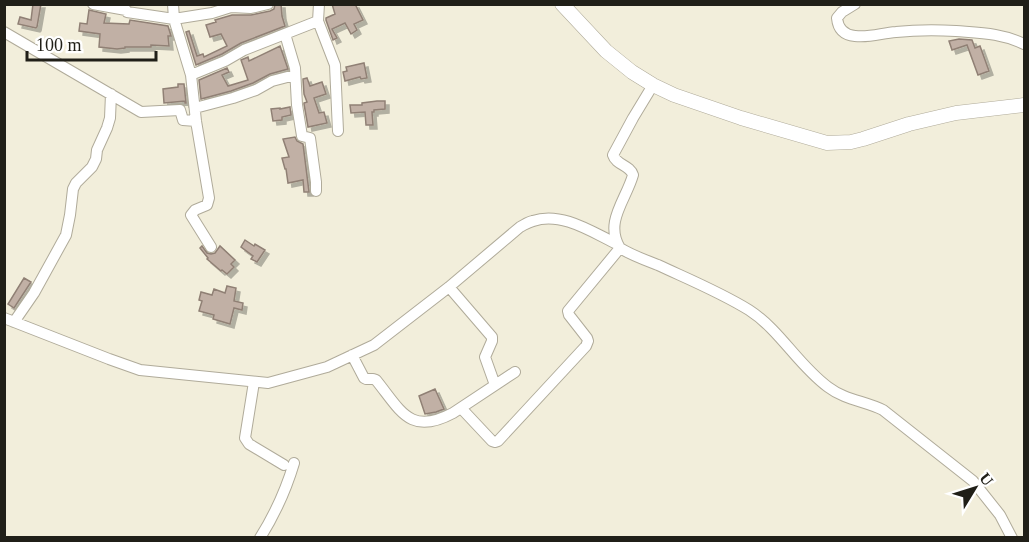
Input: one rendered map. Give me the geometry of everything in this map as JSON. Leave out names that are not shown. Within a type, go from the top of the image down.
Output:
[{"type":"main road","points":[[562,4],[606,51],[653,85],[674,95],[741,118],[827,143],[851,142],[909,124],[956,113],[1024,105]]},
{"type":"street","points":[[93,4],[140,15],[174,19],[212,13],[231,7],[251,8],[268,4]]},
{"type":"street","points":[[173,4],[174,19],[191,75],[209,198],[207,205],[195,210],[191,215],[211,247]]},
{"type":"street","points":[[319,4],[318,21],[336,71],[338,131]]},
{"type":"street","points":[[855,4],[837,18],[842,32],[853,36],[923,30],[993,34],[1012,38],[1024,44]]},
{"type":"street","points":[[191,75],[225,62],[244,50],[318,21]]},
{"type":"street","points":[[4,32],[141,111],[181,110],[183,120],[196,121]]},
{"type":"street","points":[[285,34],[295,68],[302,136],[310,138],[316,191]]},
{"type":"street","points":[[195,108],[233,98],[256,90],[272,81],[295,75]]},
{"type":"street","points":[[618,246],[615,238],[615,216],[633,176],[630,170],[616,161],[613,155],[653,85]]},
{"type":"street","points":[[111,94],[110,118],[97,150],[96,159],[73,189],[66,235],[34,292],[9,320],[140,370],[268,383],[327,367],[374,345],[449,287],[520,227],[533,221],[552,218],[570,222],[711,290],[762,319],[811,373],[830,389],[850,399],[883,410],[967,475],[1000,514],[1012,537]]},
{"type":"street","points":[[461,408],[492,441],[498,441],[586,346],[588,341],[568,311],[618,246]]},
{"type":"street","points":[[449,287],[492,337],[485,357],[495,385]]},
{"type":"street","points":[[352,355],[364,378],[376,380],[405,417],[428,423],[461,408],[515,372]]},
{"type":"street","points":[[254,382],[244,438],[249,444],[289,464],[288,483],[273,517],[260,537]]},
{"type":"building","points":[[33,4],[41,4],[37,27],[18,24],[20,17],[31,20]]},
{"type":"building","points":[[275,4],[281,4],[285,26],[241,43],[196,65],[186,32],[189,31],[197,56],[203,54],[204,57],[227,46],[221,34],[210,37],[206,25],[232,15],[251,15],[270,11],[274,9]]},
{"type":"building","points":[[332,4],[355,4],[363,20],[354,24],[357,30],[351,34],[345,23],[332,29],[337,38],[333,40],[326,20],[335,14]]},
{"type":"building","points":[[89,10],[106,14],[104,23],[129,24],[130,20],[168,26],[171,36],[168,36],[169,46],[151,45],[151,47],[117,49],[99,47],[100,34],[79,31],[80,23],[87,24]]},
{"type":"building","points":[[972,40],[975,48],[980,46],[989,71],[978,75],[967,45],[952,50],[949,41]]},
{"type":"building","points":[[280,46],[288,69],[270,74],[231,91],[201,99],[199,80],[227,68],[229,72],[222,75],[228,86],[248,80],[241,60],[248,57],[249,61]]},
{"type":"building","points":[[364,63],[367,78],[361,79],[360,77],[345,81],[343,72],[347,71],[346,67]]},
{"type":"building","points":[[307,78],[310,86],[322,82],[326,94],[314,98],[319,113],[324,112],[327,123],[308,127],[303,79]]},
{"type":"building","points":[[178,84],[184,84],[186,103],[185,101],[164,103],[163,89],[178,87]]},
{"type":"building","points":[[385,101],[385,109],[372,112],[373,125],[366,125],[365,112],[351,113],[350,105]]},
{"type":"building","points":[[290,107],[291,115],[282,117],[282,120],[273,121],[271,109]]},
{"type":"building","points":[[295,137],[303,144],[309,192],[304,192],[303,180],[288,183],[282,158],[289,157],[283,139]]},
{"type":"building","points":[[245,240],[265,250],[257,262],[251,259],[253,256],[241,247]]},
{"type":"building","points":[[202,246],[207,253],[211,254],[215,253],[220,246],[235,260],[231,264],[234,267],[227,274],[221,271],[207,259],[200,248]]},
{"type":"building","points":[[24,278],[31,282],[14,308],[8,304]]},
{"type":"building","points":[[227,286],[236,288],[234,301],[243,303],[242,310],[234,308],[230,324],[213,319],[214,315],[199,311],[202,301],[199,300],[201,292],[212,295],[214,289],[225,293]]},
{"type":"building","points":[[435,389],[444,409],[425,414],[419,396]]}]
